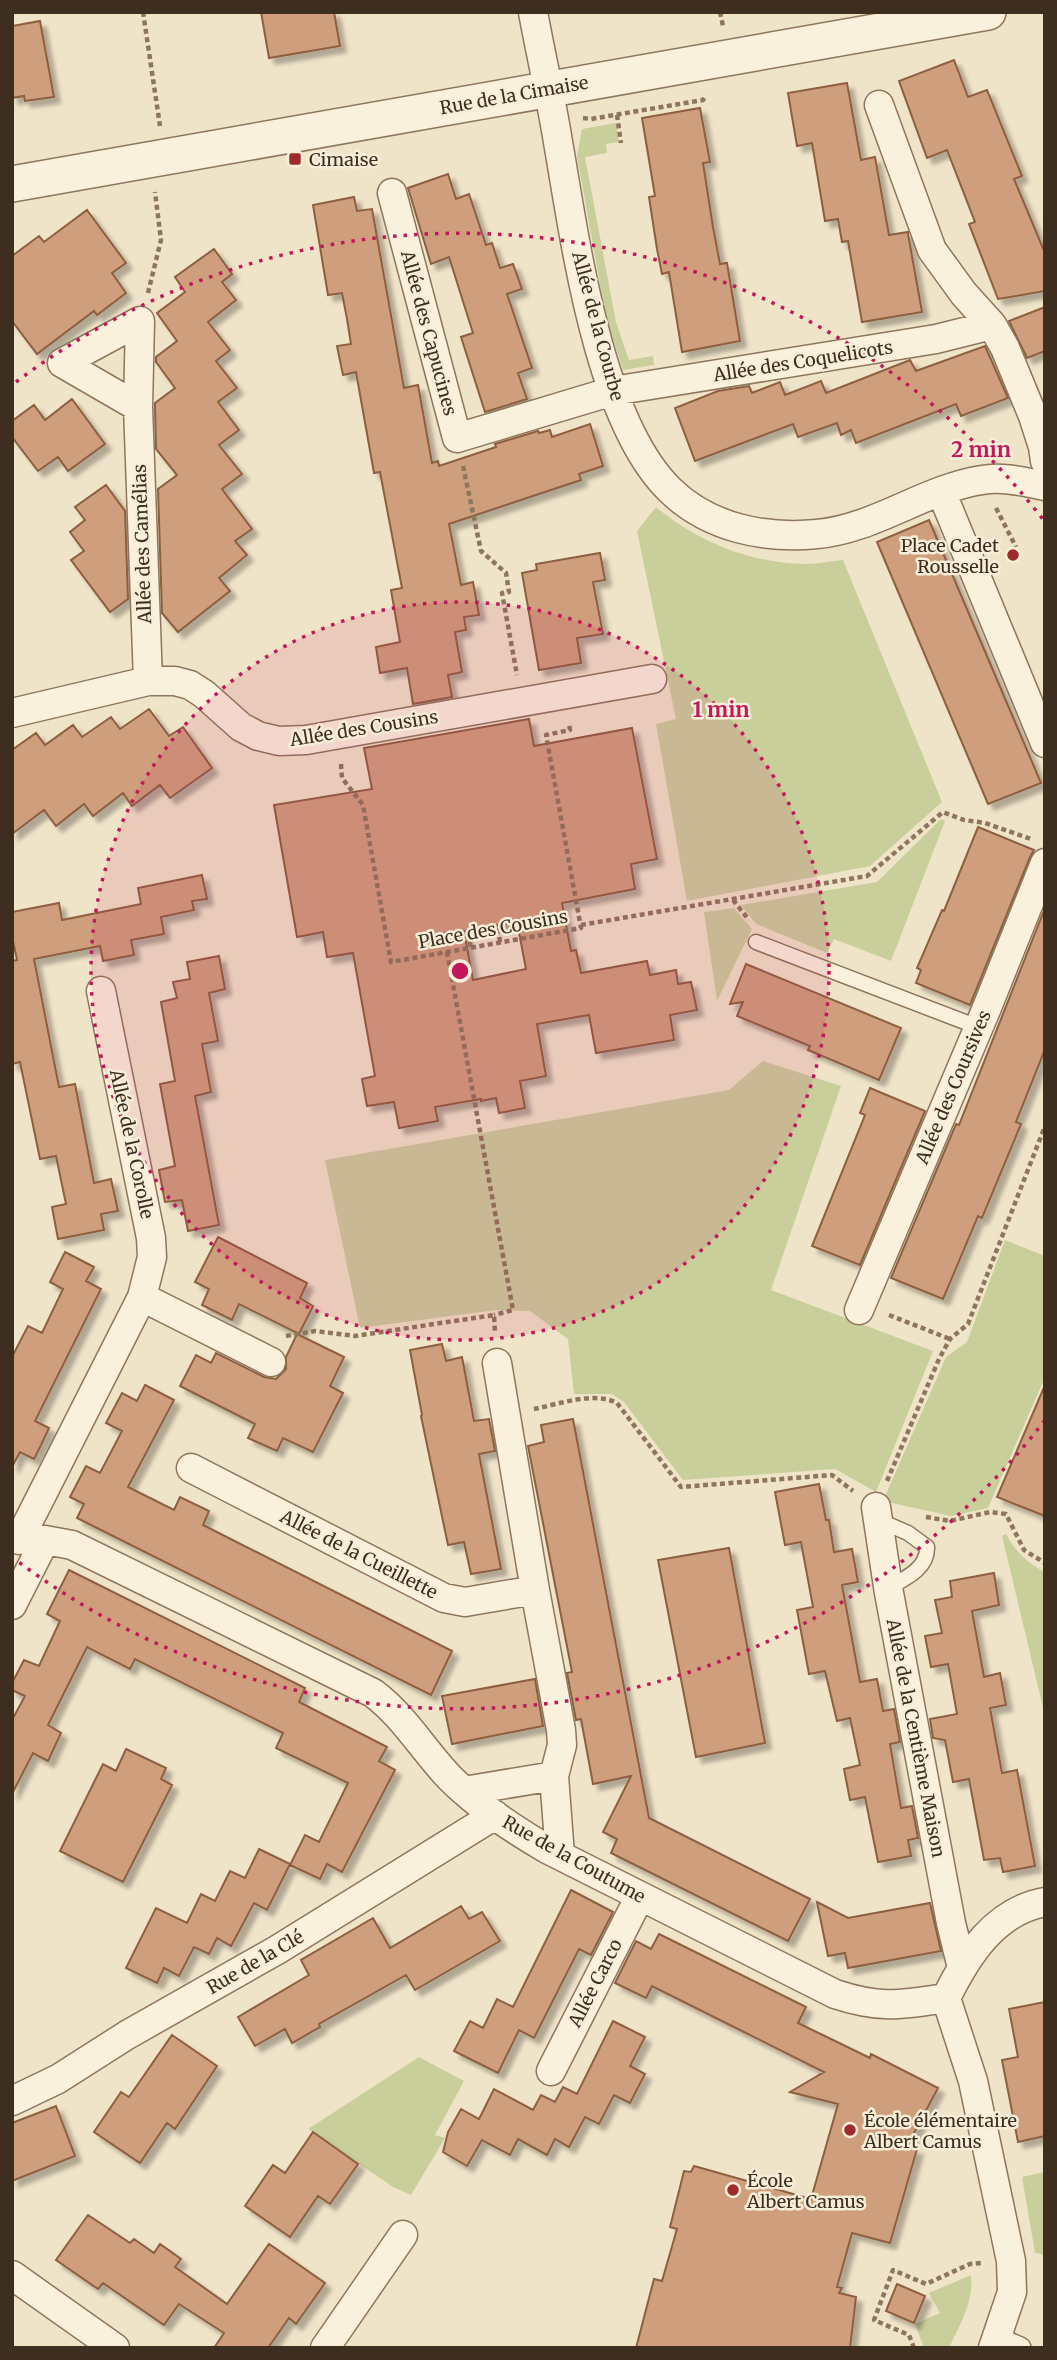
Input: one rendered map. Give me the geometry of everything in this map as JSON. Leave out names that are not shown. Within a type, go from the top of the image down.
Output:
[{"type":"street","name":"Allée de la Courbe","points":[[533,12],[579,262],[613,391],[630,432],[651,468],[671,491],[721,522],[754,533],[788,536],[840,531],[941,491],[983,479],[1012,480],[1045,486]]},
{"type":"street","name":"Rue de la Cimaise","points":[[22,181],[988,12]]},
{"type":"street","points":[[879,105],[932,250],[964,294],[992,325],[1005,348],[1034,416],[1045,461]]},
{"type":"street","name":"Allée des Capucines","points":[[392,193],[457,438],[613,391]]},
{"type":"street","points":[[138,407],[62,363],[140,321]]},
{"type":"street","name":"Allée des Camélias","points":[[140,321],[138,407],[148,681]]},
{"type":"street","name":"Allée des Coquelicots","points":[[613,391],[936,339],[992,325]]},
{"type":"street","points":[[941,491],[1045,743]]},
{"type":"street","name":"Allée des Cousins","points":[[12,713],[148,681],[175,681],[190,685],[204,694],[240,727],[258,736],[279,741],[337,735],[652,679]]},
{"type":"street","name":"Allée des Coursives","points":[[860,1308],[978,1027],[1038,851]]},
{"type":"street","name":"Allée de la Corolle","points":[[12,1605],[25,1540],[142,1297],[152,1257],[151,1238],[101,992]]},
{"type":"street","points":[[142,1297],[271,1362]]},
{"type":"street","points":[[497,1363],[561,1730],[562,1745],[554,1776],[559,1854]]},
{"type":"street","name":"Allée de la Cueillette","points":[[191,1468],[444,1598],[465,1602],[535,1590]]},
{"type":"street","name":"Allée de la Centième Maison","points":[[877,1514],[888,1588],[951,1923],[962,1968]]},
{"type":"street","name":"Rue de la Coutume","points":[[25,1540],[72,1545],[373,1693],[395,1712],[464,1791],[526,1836],[835,1994],[864,2004],[893,2007],[946,1998]]},
{"type":"street","points":[[464,1791],[554,1776]]},
{"type":"street","name":"Rue de la Clé","points":[[12,2101],[58,2079],[127,2035],[277,1950],[495,1815]]},
{"type":"street","name":"Allée Carco","points":[[551,2070],[640,1896]]},
{"type":"street","points":[[1003,2344],[1012,2292],[1011,2261],[973,2081],[946,1998],[962,1968],[991,1929],[1011,1913],[1031,1904],[1045,1902]]},
{"type":"street","points":[[326,2348],[403,2235]]},
{"type":"street","points":[[12,2275],[115,2348]]},
{"type":"lane","points":[[756,942],[978,1027]]},
{"type":"lane","points":[[877,1514],[927,1547],[925,1560],[918,1569],[888,1588]]},
{"type":"path","points":[[140,321],[161,240],[148,137],[162,134],[143,12]]},
{"type":"path","points":[[617,115],[621,143]]},
{"type":"path","points":[[457,438],[481,551],[506,573],[509,592],[502,593],[518,678]]},
{"type":"path","name":"Place des Cousins","points":[[337,735],[342,778],[363,805],[391,962],[471,948],[581,928],[546,735],[570,730],[563,695]]},
{"type":"path","points":[[581,925],[867,876],[943,812],[964,820],[985,823],[1038,851]]},
{"type":"path","points":[[500,942],[498,927],[523,919]]},
{"type":"path","points":[[444,934],[468,932],[471,948]]},
{"type":"path","points":[[271,1362],[282,1337],[315,1331],[355,1336],[513,1310],[447,952]]},
{"type":"path","points":[[506,1414],[596,1397],[608,1399],[617,1403],[681,1488],[832,1475],[877,1514],[939,1359],[950,1339],[968,1324],[1045,1126]]},
{"type":"path","points":[[860,1308],[950,1339]]},
{"type":"path","points":[[494,1315],[497,1363]]},
{"type":"path","points":[[925,1517],[950,1521],[990,1512],[1006,1514],[1024,1550],[1045,1563]]},
{"type":"path","points":[[914,2348],[909,2335],[874,2320],[893,2270],[926,2284],[970,2264],[1011,2261]]},
{"type":"green space","points":[[616,123],[619,142],[606,144],[607,153],[585,157],[616,322],[629,360],[653,356],[654,365],[623,370],[606,317],[577,156],[582,129]]},
{"type":"green space","points":[[656,507],[689,531],[745,555],[785,563],[843,560],[942,802],[870,866],[687,901],[656,724],[676,719],[637,531]]},
{"type":"green space","points":[[941,819],[945,821],[891,961],[834,939],[827,953],[756,924],[741,905],[877,882]]},
{"type":"green space","points":[[734,908],[752,929],[717,1001],[704,912]]},
{"type":"green space","points":[[763,1061],[841,1086],[771,1290],[933,1351],[876,1492],[835,1469],[683,1480],[624,1402],[612,1394],[574,1394],[568,1339],[530,1311],[496,1310],[360,1328],[325,1160],[729,1090]]},
{"type":"green space","points":[[1005,1240],[1045,1256],[1045,1377],[988,1508],[951,1516],[883,1501],[946,1357],[967,1342]]},
{"type":"green space","points":[[1006,1534],[1022,1556],[1045,1572],[1045,1716],[1002,1536]]},
{"type":"green space","points":[[419,2057],[464,2081],[435,2135],[445,2138],[411,2195],[393,2187],[308,2129]]},
{"type":"green space","points":[[1045,2172],[1045,2255],[1035,2253],[1022,2177]]},
{"type":"green space","points":[[971,2275],[968,2304],[949,2348],[924,2348],[915,2324],[940,2313],[929,2293]]},
{"type":"building","points":[[261,12],[334,12],[340,46],[269,58]]},
{"type":"building","points":[[40,21],[54,97],[25,101],[24,96],[12,98],[12,26]]},
{"type":"building","points":[[954,60],[968,97],[987,90],[1022,176],[1014,179],[1045,253],[1045,291],[998,299],[969,224],[975,222],[947,150],[927,158],[899,81]]},
{"type":"building","points":[[847,83],[861,160],[875,157],[889,235],[908,232],[922,312],[862,322],[848,241],[842,242],[838,219],[825,221],[812,143],[797,146],[788,93]]},
{"type":"building","points":[[700,108],[710,162],[703,163],[713,227],[720,264],[727,263],[740,341],[682,352],[669,272],[662,274],[657,249],[649,197],[655,196],[642,118]]},
{"type":"building","points":[[448,174],[456,199],[469,194],[486,245],[492,243],[500,268],[513,264],[522,289],[507,294],[532,368],[518,373],[527,399],[485,412],[461,337],[473,333],[449,257],[431,264],[408,188]]},
{"type":"building","points":[[354,197],[357,211],[372,209],[404,388],[418,385],[432,463],[438,461],[439,466],[538,431],[550,430],[552,437],[590,424],[603,466],[579,474],[581,480],[449,524],[461,585],[473,582],[479,615],[464,617],[466,630],[455,632],[462,672],[448,675],[452,697],[413,704],[407,668],[380,673],[376,647],[400,642],[391,590],[402,588],[380,472],[374,473],[356,372],[343,375],[337,346],[351,344],[347,319],[342,293],[328,295],[313,205]]},
{"type":"building","points":[[87,210],[126,263],[112,273],[126,293],[97,315],[94,311],[37,354],[12,321],[12,256],[39,236],[44,242]]},
{"type":"building","points":[[214,249],[232,274],[222,282],[236,300],[208,322],[230,350],[216,361],[237,388],[218,402],[239,430],[219,445],[242,474],[222,489],[252,529],[235,541],[247,555],[219,578],[230,591],[178,632],[162,613],[158,489],[177,475],[156,449],[155,407],[155,403],[175,388],[156,362],[156,357],[177,341],[157,313],[185,292],[175,277]]},
{"type":"building","points":[[1045,307],[1045,351],[1027,358],[1009,321]]},
{"type":"building","points":[[985,346],[1008,398],[961,416],[956,404],[856,443],[851,430],[841,435],[837,423],[798,437],[793,424],[695,461],[675,408],[718,391],[749,386],[752,393],[780,382],[785,395],[821,381],[826,393],[910,360],[916,371]]},
{"type":"building","points":[[72,399],[105,444],[68,471],[58,457],[38,471],[12,437],[12,421],[34,405],[45,420]]},
{"type":"building","points":[[106,485],[125,511],[128,599],[110,612],[71,560],[84,551],[70,532],[85,520],[75,507]]},
{"type":"building","points":[[929,520],[1041,783],[988,804],[877,542]]},
{"type":"building","points":[[600,553],[605,580],[593,582],[603,634],[577,638],[581,663],[539,670],[522,573],[537,570],[536,564]]},
{"type":"building","points":[[149,709],[169,736],[183,727],[212,768],[170,798],[160,785],[132,806],[123,793],[93,816],[84,804],[56,826],[44,810],[12,834],[12,750],[36,733],[45,745],[73,725],[82,737],[111,717],[120,729]]},
{"type":"building","points":[[529,719],[534,746],[632,728],[657,859],[631,864],[635,889],[562,903],[571,951],[576,950],[581,973],[647,961],[650,975],[676,970],[678,984],[691,982],[697,1010],[670,1015],[674,1040],[596,1053],[589,1015],[537,1024],[546,1076],[520,1081],[525,1108],[499,1113],[496,1098],[481,1099],[435,1107],[438,1121],[399,1128],[394,1102],[367,1106],[362,1079],[375,1076],[353,953],[327,957],[323,932],[297,937],[274,805],[372,789],[364,748]],"holes":[[[517,922],[526,969],[473,980],[464,931]]]},
{"type":"building","points":[[978,827],[1034,850],[970,1005],[916,983],[921,970],[917,968],[942,910],[944,911]]},
{"type":"building","points":[[202,875],[207,899],[192,901],[194,910],[161,917],[164,934],[131,940],[134,955],[103,961],[100,946],[34,959],[59,1087],[75,1084],[94,1183],[111,1179],[118,1211],[101,1214],[104,1230],[58,1239],[52,1207],[66,1204],[56,1156],[40,1159],[20,1062],[12,1064],[12,961],[17,960],[12,936],[12,912],[59,903],[62,920],[141,904],[138,888]]},
{"type":"building","points":[[1045,908],[1045,1049],[1016,1122],[1021,1124],[982,1218],[978,1216],[943,1299],[891,1278],[956,1124],[959,1125]]},
{"type":"building","points":[[219,956],[225,989],[209,993],[218,1041],[202,1044],[211,1092],[195,1096],[219,1225],[188,1231],[182,1200],[165,1202],[159,1170],[175,1166],[160,1084],[175,1081],[161,1002],[177,998],[173,982],[190,979],[187,962]]},
{"type":"building","points":[[746,964],[901,1028],[879,1080],[808,1050],[810,1046],[737,1016],[743,1002],[730,1004]]},
{"type":"building","points":[[870,1088],[925,1111],[860,1265],[812,1246],[865,1115],[860,1113]]},
{"type":"building","points":[[218,1237],[307,1283],[300,1298],[313,1306],[299,1334],[239,1304],[232,1320],[202,1305],[209,1289],[195,1282]]},
{"type":"building","points":[[65,1252],[94,1267],[86,1281],[101,1289],[35,1421],[49,1428],[34,1459],[20,1452],[12,1467],[12,1357],[28,1326],[42,1333],[63,1289],[50,1282]]},
{"type":"building","points":[[297,1334],[344,1357],[330,1386],[343,1393],[313,1452],[283,1438],[277,1451],[248,1438],[255,1424],[180,1386],[196,1355],[211,1363],[216,1353],[264,1377],[276,1379],[286,1369],[286,1357]]},
{"type":"building","points":[[442,1344],[446,1361],[462,1357],[474,1421],[489,1419],[495,1451],[479,1454],[501,1569],[471,1574],[464,1542],[448,1545],[410,1350]]},
{"type":"building","points":[[145,1385],[174,1400],[128,1487],[174,1510],[180,1497],[209,1511],[203,1525],[452,1651],[431,1695],[77,1518],[84,1504],[70,1497],[86,1466],[100,1473],[122,1431],[106,1423],[122,1393],[137,1401]]},
{"type":"building","points":[[1045,1385],[1045,1516],[997,1497]]},
{"type":"building","points":[[573,1419],[649,1818],[810,1899],[788,1941],[611,1853],[617,1839],[603,1832],[631,1776],[593,1784],[581,1719],[576,1720],[567,1673],[572,1672],[528,1446],[544,1442],[541,1425]]},
{"type":"building","points":[[819,1484],[834,1552],[852,1549],[858,1582],[842,1585],[860,1682],[877,1679],[883,1711],[894,1709],[900,1742],[890,1744],[901,1808],[912,1806],[918,1838],[908,1840],[911,1856],[878,1862],[865,1797],[850,1800],[844,1769],[860,1765],[850,1718],[837,1721],[825,1671],[809,1674],[797,1610],[813,1607],[801,1542],[785,1545],[775,1492]]},
{"type":"building","points":[[729,1548],[765,1743],[696,1757],[658,1560]]},
{"type":"building","points":[[69,1570],[305,1688],[299,1702],[387,1747],[379,1761],[395,1770],[342,1872],[327,1864],[320,1879],[290,1865],[305,1835],[319,1842],[348,1783],[276,1748],[283,1733],[135,1659],[130,1669],[87,1647],[48,1725],[61,1733],[48,1761],[33,1753],[12,1794],[12,1720],[25,1696],[12,1690],[12,1683],[24,1660],[39,1666],[60,1621],[47,1614]]},
{"type":"building","points":[[994,1573],[999,1605],[972,1611],[984,1677],[1000,1673],[1006,1705],[990,1708],[1002,1773],[1017,1770],[1035,1866],[1003,1872],[1000,1858],[984,1860],[969,1779],[953,1782],[945,1740],[933,1738],[930,1719],[957,1714],[948,1664],[931,1667],[925,1636],[942,1633],[935,1600],[952,1597],[950,1581]]},
{"type":"building","points":[[535,1679],[543,1726],[452,1744],[442,1696]]},
{"type":"building","points":[[126,1749],[166,1768],[161,1779],[172,1785],[123,1882],[60,1851],[103,1764],[116,1771]]},
{"type":"building","points":[[259,1849],[290,1864],[267,1910],[254,1903],[231,1946],[217,1938],[209,1954],[194,1947],[179,1976],[164,1968],[157,1983],[126,1968],[156,1908],[187,1923],[201,1894],[215,1901],[230,1871],[245,1878]]},
{"type":"building","points":[[571,1890],[613,1912],[591,1955],[579,1949],[534,2038],[519,2030],[498,2073],[454,2051],[470,2021],[483,2028],[497,1999],[513,2007]]},
{"type":"building","points":[[817,1902],[848,1918],[930,1903],[941,1951],[848,1968],[845,1953],[828,1956]]},
{"type":"building","points":[[461,1906],[469,1919],[482,1912],[500,1941],[415,1990],[406,1975],[319,2024],[320,2027],[292,2043],[285,2029],[255,2046],[238,2017],[309,1975],[301,1960],[373,1918],[390,1948]]},
{"type":"building","points":[[659,1934],[806,2007],[798,2023],[870,2058],[871,2054],[938,2088],[906,2148],[917,2149],[890,2243],[852,2233],[837,2287],[842,2288],[839,2293],[856,2297],[850,2348],[636,2348],[654,2279],[662,2281],[677,2229],[670,2227],[684,2171],[691,2172],[694,2166],[811,2199],[838,2104],[790,2092],[824,2072],[652,1986],[646,1998],[615,1983],[636,1941],[651,1949]]},
{"type":"building","points":[[1045,2002],[1045,2136],[1018,2142],[1002,2060],[1018,2057],[1009,2009]]},
{"type":"building","points":[[613,2021],[645,2037],[630,2066],[645,2074],[630,2103],[614,2095],[599,2124],[585,2117],[569,2147],[555,2139],[547,2155],[518,2139],[510,2155],[482,2140],[467,2166],[443,2152],[448,2132],[461,2109],[479,2119],[494,2089],[533,2110],[541,2095],[555,2102],[563,2087],[577,2094]]},
{"type":"building","points":[[172,2035],[217,2066],[175,2129],[167,2123],[140,2163],[94,2132],[121,2092],[129,2097]]},
{"type":"building","points":[[56,2106],[75,2156],[12,2181],[12,2123]]},
{"type":"building","points":[[313,2132],[358,2164],[330,2204],[318,2196],[290,2237],[245,2206],[273,2165],[285,2173]]},
{"type":"building","points":[[88,2215],[130,2243],[134,2239],[154,2253],[160,2244],[181,2259],[175,2267],[227,2304],[269,2244],[325,2283],[296,2324],[289,2318],[268,2348],[214,2348],[224,2333],[179,2304],[164,2325],[103,2283],[98,2289],[56,2260]]},
{"type":"building","points":[[897,2284],[925,2296],[914,2323],[886,2311]]},
{"type":"place","name":"Cimaise","points":[[295,159]]},
{"type":"place","name":"Place Cadet Rousselle","points":[[1013,555]]},
{"type":"place","name":"École élémentaire Albert Camus","points":[[850,2130]]},
{"type":"place","name":"École Albert Camus","points":[[733,2190]]}]
